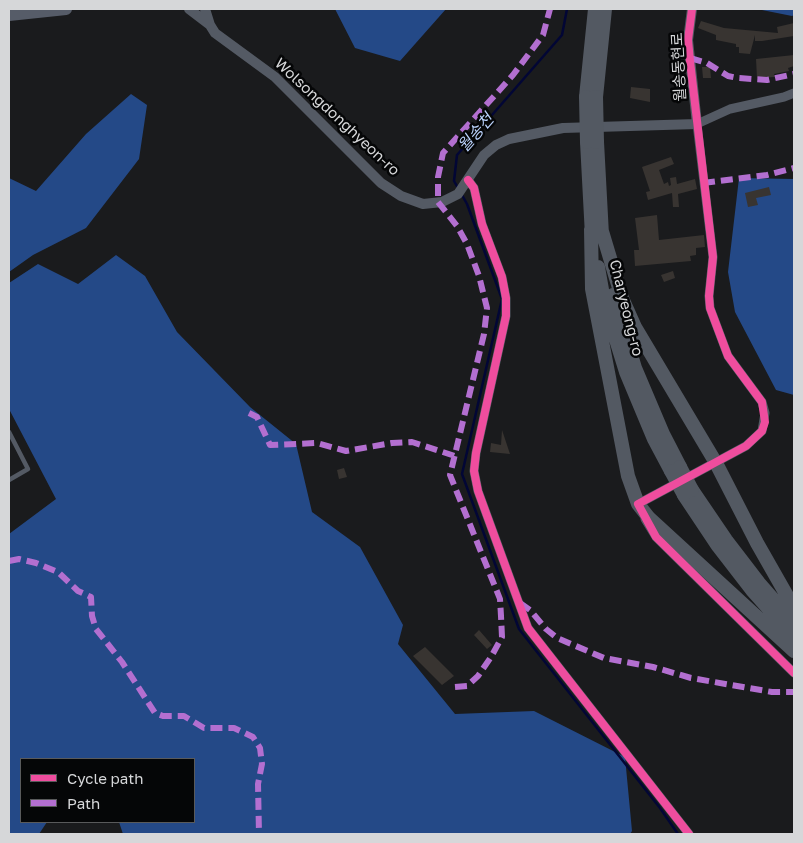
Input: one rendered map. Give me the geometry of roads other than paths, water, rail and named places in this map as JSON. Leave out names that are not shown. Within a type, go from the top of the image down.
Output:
[{"type":"highway","points":[[591,97],[595,9]]},
{"type":"highway","points":[[591,97],[605,9]]},
{"type":"highway","name":"Charyeong-ro","points":[[591,97],[596,228],[635,368],[675,469],[688,492]]},
{"type":"highway","points":[[596,228],[635,328],[716,463],[757,543],[794,608]]},
{"type":"highway","points":[[596,228],[592,289],[628,476],[638,504],[655,524],[794,651]]},
{"type":"highway","points":[[688,492],[794,622]]},
{"type":"highway","points":[[688,492],[718,546],[746,582],[794,637]]},
{"type":"main road","points":[[9,15],[66,9]]},
{"type":"street","points":[[189,9],[210,24]]},
{"type":"street","name":"Wolsongdonghyeon-ro","points":[[204,9],[210,24],[225,41],[275,77],[317,122],[381,183],[401,196],[424,204],[442,202],[458,194],[466,184]]},
{"type":"street","name":"월송동현로","points":[[692,9],[688,40],[696,124]]},
{"type":"street","points":[[689,834],[528,628],[478,491],[474,471],[476,453],[506,316],[506,298],[502,277],[482,224],[474,188],[466,184],[484,155],[509,139],[563,128],[696,124],[730,108],[784,97],[794,93]]},
{"type":"street","points":[[696,124],[713,257],[709,296],[710,308],[728,356],[762,402],[765,413],[762,432],[756,439],[716,463],[638,504],[656,537],[794,673]]},
{"type":"lane","points":[[9,432],[28,469],[9,480]]},
{"type":"waterway","name":"월송천","points":[[458,188],[454,181],[457,155],[562,35],[567,9]]},
{"type":"waterway","name":"월송천","points":[[462,195],[502,299],[462,474],[519,629],[660,808],[678,834]]}]
